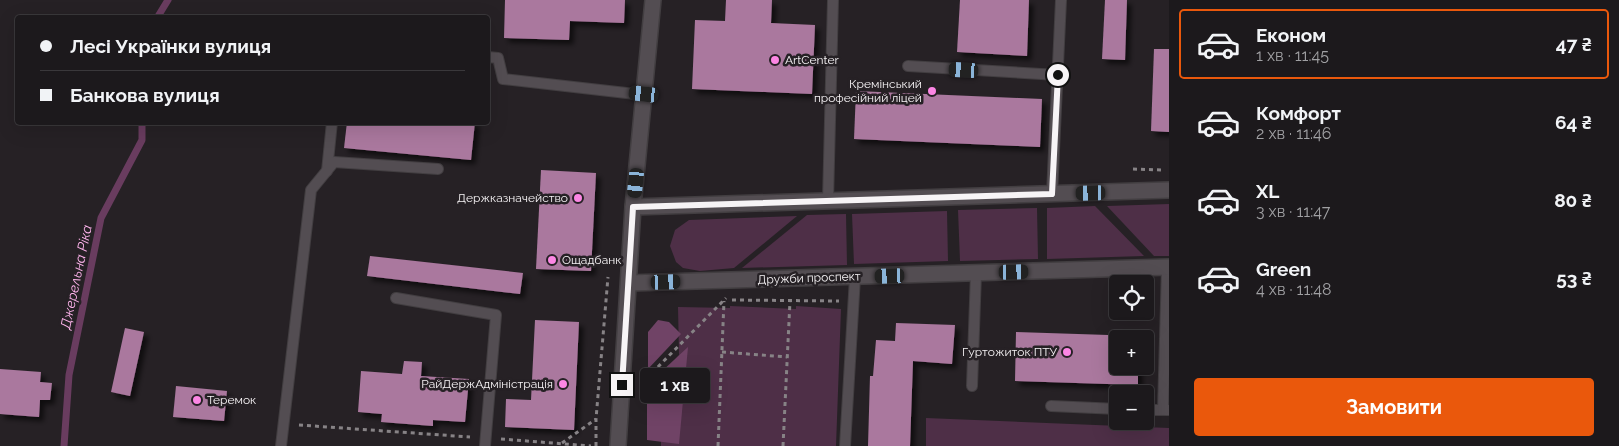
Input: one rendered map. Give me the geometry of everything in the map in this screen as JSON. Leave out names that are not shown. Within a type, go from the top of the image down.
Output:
[{"type":"street","points":[[618,446],[633,207],[653,0]]},
{"type":"street","points":[[633,207],[1169,190]]},
{"type":"street","name":"Дружби проспект","points":[[629,284],[1168,267]]},
{"type":"lane","points":[[828,201],[833,0]]},
{"type":"lane","points":[[1052,194],[1060,0]]},
{"type":"lane","points":[[490,57],[498,58],[503,79],[644,94]]},
{"type":"lane","points":[[908,66],[1058,75]]},
{"type":"lane","points":[[327,171],[332,125]]},
{"type":"lane","points":[[281,446],[311,190],[334,162],[438,169]]},
{"type":"lane","points":[[1166,410],[1168,267]]},
{"type":"lane","points":[[972,386],[976,273]]},
{"type":"lane","points":[[845,446],[855,276]]},
{"type":"lane","points":[[396,298],[496,315],[485,442]]},
{"type":"lane","points":[[1051,406],[1109,409]]},
{"type":"path","points":[[1133,169],[1169,170]]},
{"type":"path","points":[[715,300],[854,301]]},
{"type":"path","points":[[718,446],[724,300]]},
{"type":"path","points":[[638,386],[724,300]]},
{"type":"path","points":[[783,446],[790,301]]},
{"type":"path","points":[[722,352],[787,357]]},
{"type":"path","points":[[562,444],[596,419]]},
{"type":"path","points":[[284,424],[485,442],[591,446]]},
{"type":"shaded area","points":[[1169,204],[1169,256],[1154,256],[1107,206]]},
{"type":"shaded area","points":[[1095,206],[1144,256],[1047,259],[1047,208]]},
{"type":"shaded area","points":[[1037,208],[1038,259],[960,261],[958,210]]},
{"type":"shaded area","points":[[947,211],[948,261],[854,264],[852,214]]},
{"type":"shaded area","points":[[846,214],[847,265],[742,268],[807,215]]},
{"type":"shaded area","points":[[797,216],[734,268],[700,271],[683,268],[676,262],[670,246],[675,230],[689,220]]},
{"type":"shaded area","points":[[730,306],[796,309],[796,306],[841,309],[836,446],[661,446],[661,375],[679,355],[678,307],[730,308]]},
{"type":"shaded area","points":[[658,320],[669,322],[681,334],[648,369],[648,332]]},
{"type":"shaded area","points":[[688,347],[679,444],[647,440],[647,385]]},
{"type":"shaded area","points":[[926,418],[1109,426],[1109,430],[1169,428],[1169,446],[926,446]]},
{"type":"building","points":[[505,0],[625,0],[624,23],[570,21],[569,40],[504,38]]},
{"type":"building","points":[[726,0],[772,0],[771,23],[815,25],[812,94],[692,89],[695,20],[725,21]]},
{"type":"building","points":[[960,0],[1029,0],[1027,56],[957,52]]},
{"type":"building","points":[[1105,0],[1127,0],[1125,60],[1102,59]]},
{"type":"building","points":[[1154,49],[1169,49],[1169,132],[1151,131]]},
{"type":"building","points":[[856,91],[1042,99],[1040,147],[854,139]]},
{"type":"building","points":[[347,125],[475,125],[471,160],[344,148]]},
{"type":"building","points":[[541,170],[596,173],[591,271],[536,269]]},
{"type":"building","points":[[370,256],[523,273],[520,294],[367,276]]},
{"type":"building","points":[[535,320],[579,322],[574,430],[505,427],[506,399],[531,400]]},
{"type":"building","points":[[896,323],[955,325],[952,364],[913,361],[910,446],[868,446],[870,376],[873,376],[876,340],[895,341]]},
{"type":"building","points":[[125,328],[144,332],[130,396],[111,392]]},
{"type":"building","name":"Гуртожиток ПТУ","points":[[1016,332],[1109,335],[1109,375],[1138,375],[1138,385],[1015,381]]},
{"type":"building","points":[[404,361],[422,362],[421,376],[469,379],[465,422],[433,420],[433,426],[381,422],[382,414],[358,412],[361,371],[402,374]]},
{"type":"building","points":[[0,369],[41,372],[40,382],[52,383],[50,400],[40,400],[39,417],[0,414]]},
{"type":"building","points":[[176,386],[227,391],[224,421],[173,417]]},
{"type":"waterway","name":"Джерельна Ріка","points":[[159,15],[168,0]]},
{"type":"waterway","name":"Джерельна Ріка","points":[[64,446],[69,375],[101,218],[142,140],[142,125]]},
{"type":"place","name":"ArtCenter","points":[[775,60]]},
{"type":"place","name":"Кремінський професійний ліцей","points":[[932,91]]},
{"type":"place","name":"Держказначейство","points":[[578,198]]},
{"type":"place","name":"Ощадбанк","points":[[552,260]]},
{"type":"place","name":"Гуртожиток ПТУ","points":[[1067,352]]},
{"type":"place","name":"РайДержАдміністрація","points":[[563,384]]},
{"type":"place","name":"Теремок","points":[[197,400]]},
{"type":"route","points":[[622,385],[633,207],[1052,194],[1058,75]]}]
